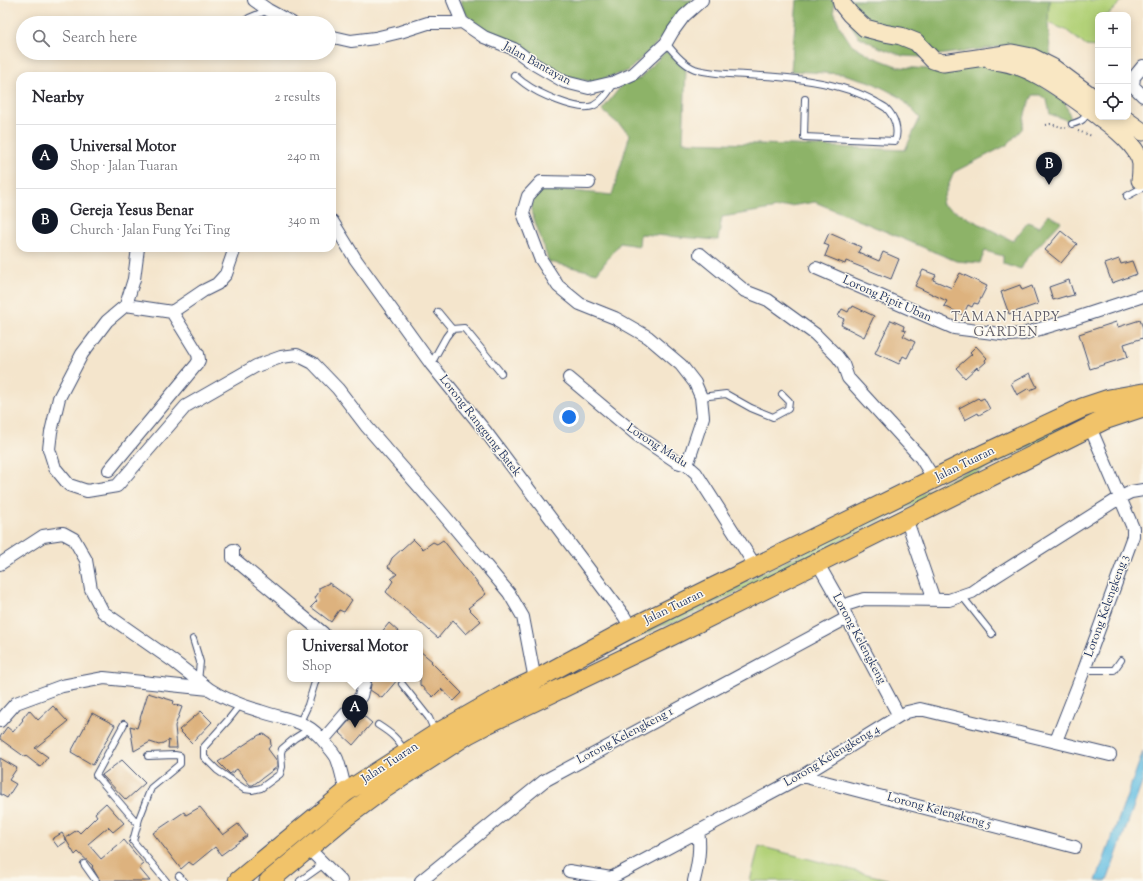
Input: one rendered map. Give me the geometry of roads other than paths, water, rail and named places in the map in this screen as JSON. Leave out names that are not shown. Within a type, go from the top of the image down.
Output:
[{"type":"main road","name":"Jalan Tuaran","points":[[238,881],[346,792],[436,734],[504,695],[631,628],[1082,408],[1109,399],[1143,393]]},
{"type":"main road","name":"Jalan Tuaran","points":[[269,881],[347,816],[382,790],[468,734],[671,636],[1104,420],[1143,407]]},
{"type":"main road","points":[[608,641],[603,646],[607,652],[610,653],[660,630],[671,636]]},
{"type":"street","points":[[254,0],[279,16]]},
{"type":"street","points":[[336,38],[351,41],[375,38],[428,23],[462,22],[453,0]]},
{"type":"street","name":"Jalan Bantayan","points":[[462,22],[484,37],[514,49],[534,64],[565,82],[589,88],[615,82],[633,74],[666,43],[684,16],[702,0]]},
{"type":"street","points":[[841,0],[842,4],[850,14],[865,28],[902,36],[916,42],[933,60],[943,63],[970,59],[997,61],[1011,65],[1037,68],[1058,88],[1095,110]]},
{"type":"street","points":[[1143,66],[1134,77],[1133,86],[1143,96]]},
{"type":"street","points":[[1106,120],[1130,144],[1139,158],[1141,163],[1139,185]]},
{"type":"street","points":[[1126,120],[1143,132]]},
{"type":"street","points":[[589,182],[541,182],[528,196],[523,213],[540,258],[558,286],[580,304],[615,318],[648,337],[681,366],[695,382],[701,397],[703,417],[687,465]]},
{"type":"street","name":"Lorong Ranggung Batek","points":[[336,228],[356,260],[430,364],[495,444],[624,616],[631,628]]},
{"type":"street","points":[[137,252],[134,279],[126,305],[107,321],[82,354],[59,398],[49,449],[55,468],[69,485],[87,491],[117,486],[186,406],[256,366],[280,357],[297,355],[313,363],[338,389],[366,427],[443,514],[509,593],[523,617],[535,680]]},
{"type":"street","points":[[126,305],[172,312],[203,291],[217,284],[226,274],[234,252]]},
{"type":"street","points":[[700,254],[745,290],[768,300],[784,310],[815,334],[843,364],[848,378],[921,458],[934,479]]},
{"type":"street","name":"Lorong Pipit Uban","points":[[816,268],[954,328],[1009,335],[1023,334],[1143,296]]},
{"type":"street","points":[[109,470],[199,360],[198,354],[172,312]]},
{"type":"street","name":"Lorong Madu","points":[[569,378],[636,435],[678,462],[687,465],[696,472],[756,567]]},
{"type":"street","name":"Lorong Kelengkeng 3","points":[[1056,741],[1084,670],[1133,536],[1134,528],[1090,427]]},
{"type":"street","points":[[842,606],[864,599],[949,600],[962,596],[972,592],[988,580],[1121,497],[1130,492],[1143,490]]},
{"type":"street","points":[[906,518],[934,600]]},
{"type":"street","points":[[0,564],[43,536],[63,533],[74,539],[86,560],[91,589],[103,612],[173,661],[216,694],[260,712],[300,722],[311,728],[323,740],[337,758],[346,792]]},
{"type":"street","points":[[233,550],[233,558],[318,630]]},
{"type":"street","name":"Lorong Kelengkeng","points":[[817,562],[842,606],[899,716]]},
{"type":"street","name":"Lorong Kelengkeng 1","points":[[421,881],[544,781],[847,618]]},
{"type":"street","points":[[0,721],[16,703],[62,686],[104,678],[209,689]]},
{"type":"street","points":[[323,740],[361,696],[364,682]]},
{"type":"street","name":"Lorong Kelengkeng 4","points":[[569,871],[611,878],[802,776],[899,716],[907,712],[920,709],[1110,754]]},
{"type":"street","name":"Lorong Kelengkeng 5","points":[[802,776],[1076,847]]},
{"type":"street","points":[[694,881],[699,860],[700,840],[698,831]]},
{"type":"street","points":[[308,848],[341,881]]},
{"type":"lane","points":[[254,16],[268,10]]},
{"type":"lane","points":[[666,43],[682,60],[694,69],[720,73],[776,77],[824,84],[864,95],[886,108],[894,119],[898,134],[895,141],[804,137],[805,99]]},
{"type":"lane","points":[[514,75],[525,84],[557,101],[582,107],[593,106],[603,99],[615,82]]},
{"type":"lane","points":[[1072,124],[1080,122],[1095,112]]},
{"type":"lane","points":[[438,312],[452,329]]},
{"type":"lane","points":[[430,364],[452,329],[464,328],[501,373]]},
{"type":"lane","points":[[701,397],[726,394],[751,408],[773,417],[788,409],[789,401],[782,394]]},
{"type":"lane","points":[[962,596],[992,634]]},
{"type":"lane","points":[[193,640],[200,662],[198,681]]},
{"type":"lane","points":[[1084,670],[1114,670],[1121,660]]},
{"type":"lane","points":[[300,722],[308,705],[315,682]]},
{"type":"lane","points":[[402,684],[429,718],[436,734]]},
{"type":"lane","points":[[241,704],[230,719],[204,747],[204,757],[217,770],[244,789],[252,790],[262,788],[280,774],[282,767],[282,748],[311,728]]},
{"type":"lane","points":[[124,724],[96,775],[138,824]]},
{"type":"lane","points":[[378,725],[387,730],[398,741],[405,754]]},
{"type":"lane","points":[[148,756],[180,756],[180,764],[152,788],[133,841],[166,881]]},
{"type":"lane","points":[[84,864],[96,881]]},
{"type":"lane","points":[[300,881],[324,864]]},
{"type":"lane","points":[[179,876],[184,881]]},
{"type":"water","points":[[1143,752],[1143,780],[1107,881],[1096,881]]},
{"type":"place","name":"Gereja Yesus Benar","points":[[1049,185]]},
{"type":"place","name":"Universal Motor","points":[[355,728]]},
{"type":"district","name":"TAMAN HAPPY GARDEN","points":[[1006,326]]}]
